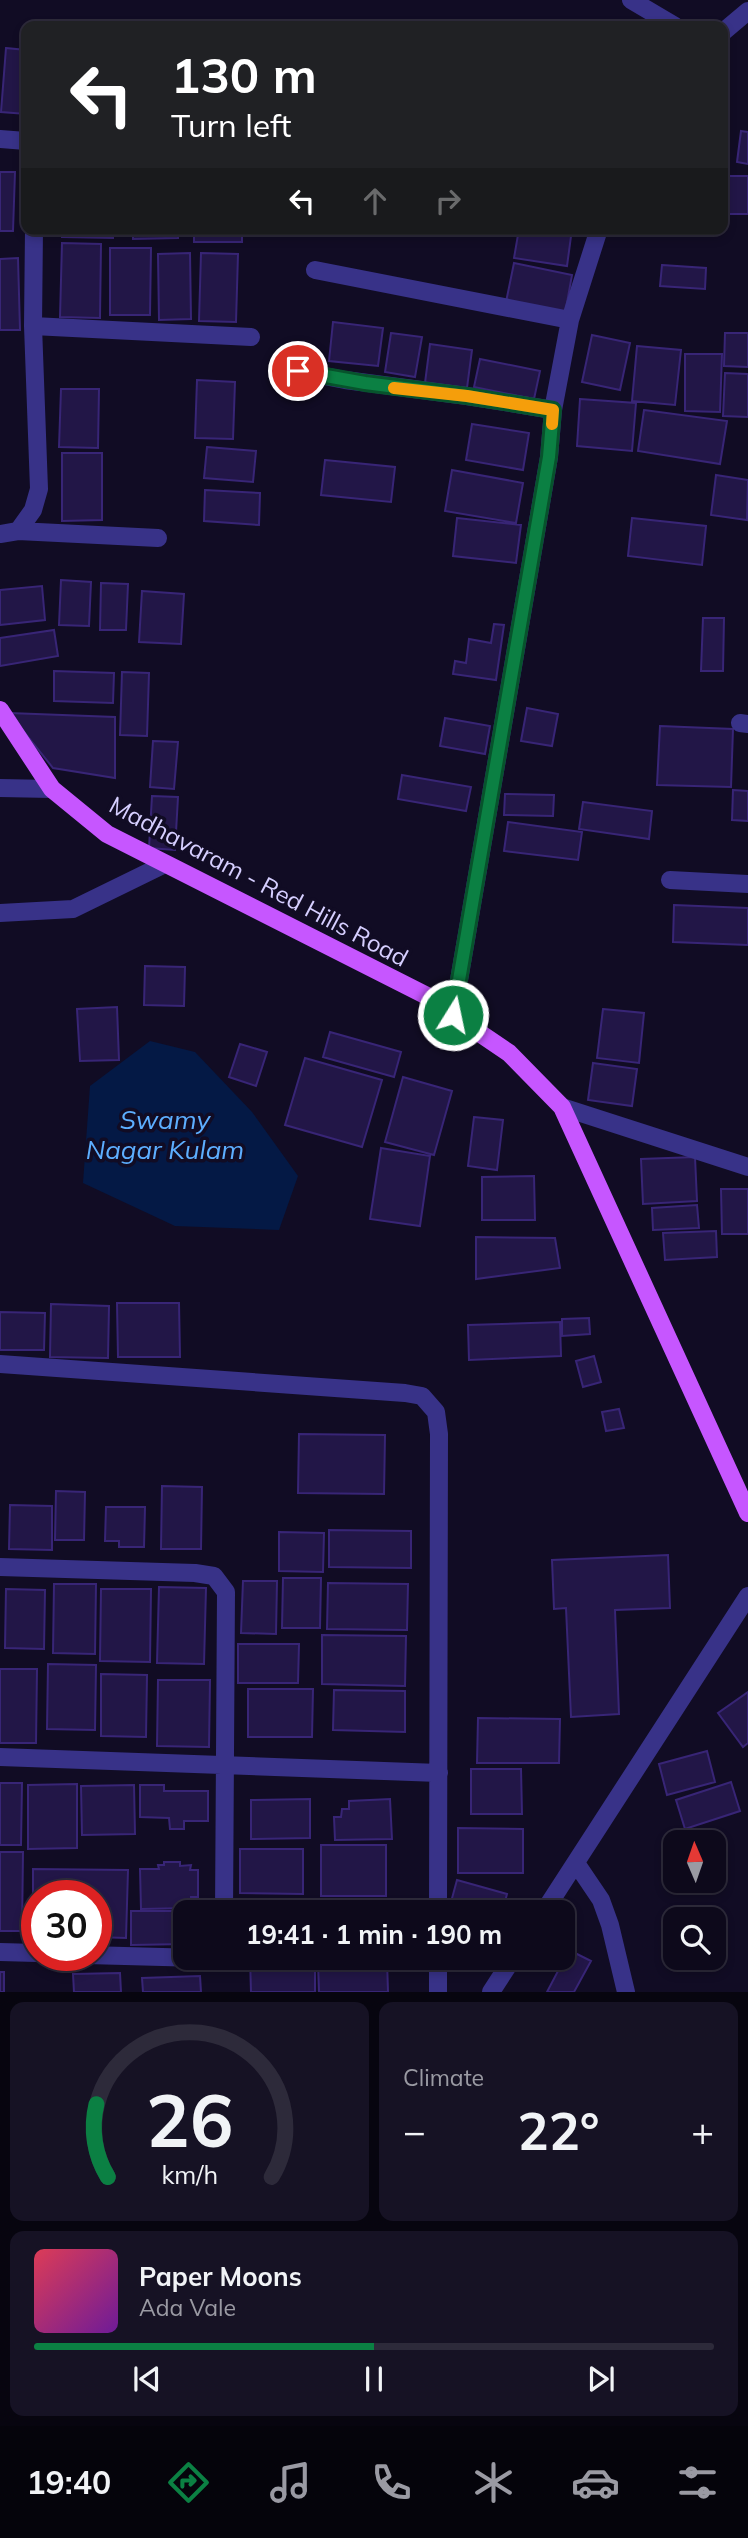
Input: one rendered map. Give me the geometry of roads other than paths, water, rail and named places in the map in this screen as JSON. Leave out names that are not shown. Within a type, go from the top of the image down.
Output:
[{"type":"main road","name":"Madhavaram - Red Hills Road","points":[[0,710],[52,789],[107,834],[435,1000],[509,1053],[562,1107],[748,1513]]},
{"type":"street","points":[[631,0],[667,21]]},
{"type":"street","points":[[729,28],[736,0]]},
{"type":"street","points":[[729,28],[748,11]]},
{"type":"street","points":[[0,139],[21,141]]},
{"type":"street","points":[[18,531],[33,510],[39,489],[33,326],[34,235]]},
{"type":"street","points":[[453,1015],[549,457],[553,410],[570,320],[597,235]]},
{"type":"street","points":[[314,270],[570,320]]},
{"type":"street","points":[[33,326],[251,337]]},
{"type":"street","points":[[298,371],[553,410]]},
{"type":"street","points":[[0,534],[18,531],[158,538]]},
{"type":"street","points":[[0,788],[52,789]]},
{"type":"street","points":[[0,913],[73,909],[165,864]]},
{"type":"street","points":[[670,880],[748,884]]},
{"type":"street","points":[[562,1107],[748,1167]]},
{"type":"street","points":[[0,1364],[422,1396],[436,1412],[439,1434],[438,1900]]},
{"type":"street","points":[[0,1567],[214,1576],[226,1592],[224,1900]]},
{"type":"street","points":[[552,1900],[748,1596]]},
{"type":"street","points":[[0,1757],[439,1773]]},
{"type":"street","points":[[576,1863],[601,1900],[610,1925],[626,1992]]},
{"type":"street","points":[[0,1952],[21,1953]]},
{"type":"street","points":[[112,1956],[173,1957]]},
{"type":"street","points":[[438,1970],[438,1992]]},
{"type":"street","points":[[491,1992],[505,1970]]},
{"type":"water","name":"Swamy Nagar Kulam","points":[[150,1041],[195,1052],[252,1112],[298,1176],[279,1230],[175,1226],[83,1183],[90,1086]]}]
